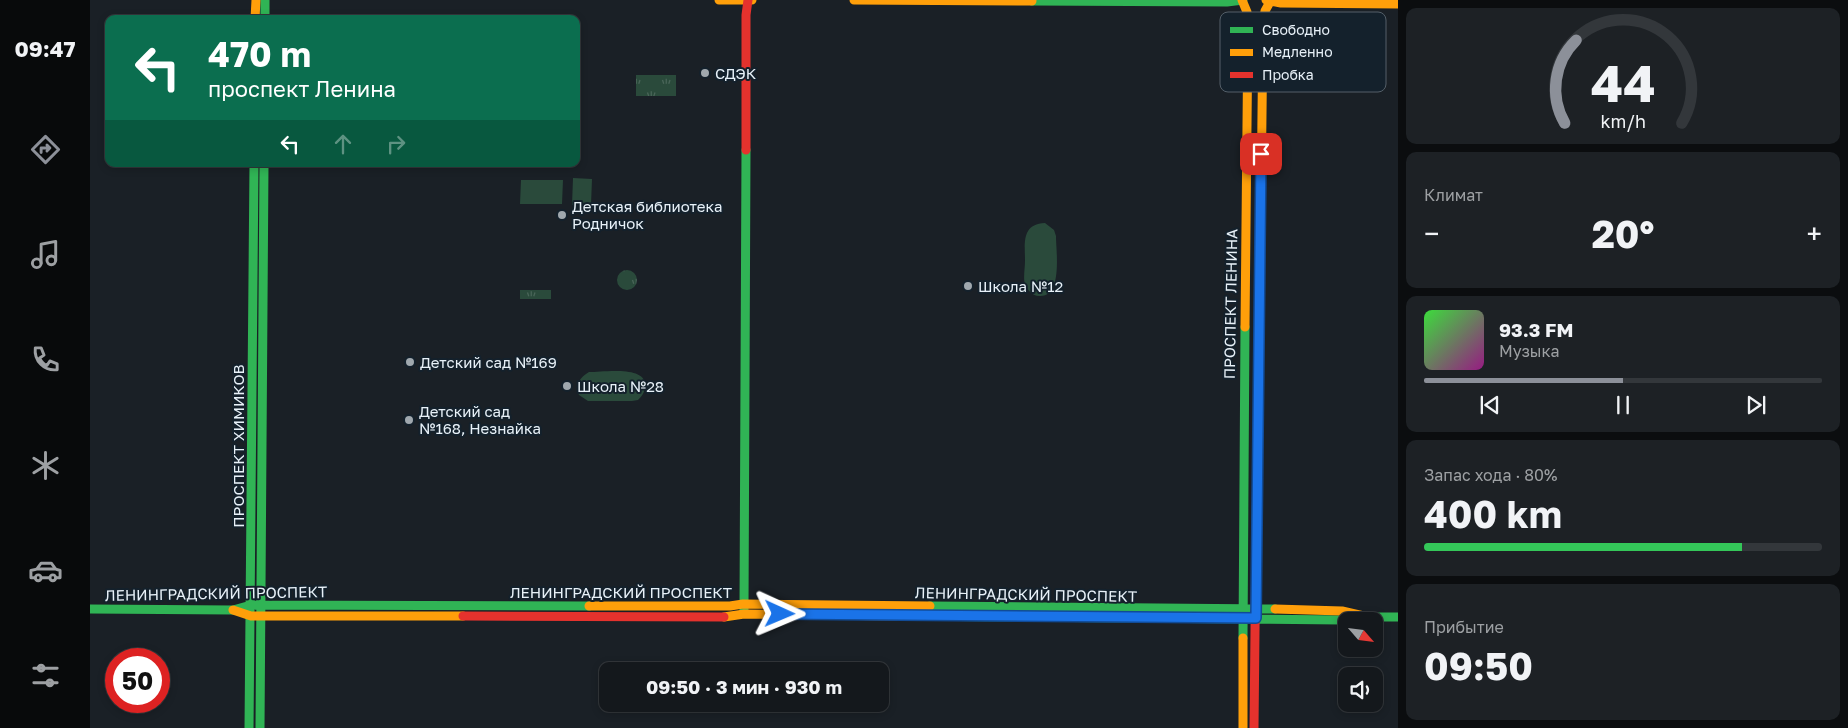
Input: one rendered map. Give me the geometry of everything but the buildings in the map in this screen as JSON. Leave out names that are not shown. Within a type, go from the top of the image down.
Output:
[{"type":"main road","points":[[255,15],[256,0]]},
{"type":"main road","points":[[265,0],[265,15]]},
{"type":"main road","points":[[719,0],[752,0]]},
{"type":"main road","points":[[744,614],[744,304],[746,15],[748,0]]},
{"type":"main road","points":[[854,0],[1105,2],[1227,2],[1242,0]]},
{"type":"main road","name":"ПРОСПЕКТ ЛЕНИНА","points":[[1242,0],[1247,12]]},
{"type":"main road","points":[[1269,0],[1281,3],[1398,4]]},
{"type":"main road","name":"ПРОСПЕКТ ЛЕНИНА","points":[[1265,12],[1269,0]]},
{"type":"main road","name":"ПРОСПЕКТ ЛЕНИНА","points":[[1243,728],[1242,614],[1247,92]]},
{"type":"main road","name":"ПРОСПЕКТ ЛЕНИНА","points":[[1254,728],[1262,92]]},
{"type":"main road","name":"ПРОСПЕКТ ХИМИКОВ","points":[[249,728],[254,167]]},
{"type":"main road","name":"ПРОСПЕКТ ХИМИКОВ","points":[[260,728],[264,167]]},
{"type":"main road","name":"ЛЕНИНГРАДСКИЙ ПРОСПЕКТ","points":[[90,609],[233,610],[251,605],[730,606],[743,604],[1242,614]]},
{"type":"main road","name":"ЛЕНИНГРАДСКИЙ ПРОСПЕКТ","points":[[233,610],[251,616],[730,617],[744,614],[1242,614]]},
{"type":"main road","points":[[1242,614],[1342,620],[1368,617],[1398,617]]},
{"type":"green space","points":[[636,75],[676,75],[676,96],[636,96]]},
{"type":"green space","points":[[573,178],[592,179],[591,205],[572,205]]},
{"type":"green space","points":[[521,180],[563,180],[562,204],[520,204]]},
{"type":"green space","points":[[1045,223],[1054,230],[1056,236],[1057,262],[1055,282],[1052,290],[1047,295],[1039,296],[1030,292],[1025,284],[1025,242],[1028,231],[1032,227]]},
{"type":"green space","points":[[627,270],[634,273],[637,280],[634,287],[627,290],[620,287],[617,280],[620,273]]},
{"type":"green space","points":[[520,290],[551,290],[551,299],[520,299]]},
{"type":"green space","points":[[589,372],[632,372],[644,379],[644,392],[638,400],[632,401],[588,401],[579,395],[577,387],[581,379]]},
{"type":"traffic: fast","points":[[265,0],[265,15]]},
{"type":"traffic: fast","points":[[1032,1],[1227,2],[1243,0]]},
{"type":"traffic: fast","points":[[744,610],[746,150]]},
{"type":"traffic: fast","points":[[249,728],[254,167]]},
{"type":"traffic: fast","points":[[260,728],[264,167]]},
{"type":"traffic: fast","points":[[1256,534],[1261,204]]},
{"type":"traffic: fast","points":[[1243,638],[1245,327]]},
{"type":"traffic: fast","points":[[90,609],[233,610],[251,605],[589,606]]},
{"type":"traffic: fast","points":[[930,606],[1275,609]]},
{"type":"traffic: fast","points":[[896,616],[1342,620],[1368,617],[1398,617]]},
{"type":"traffic: slow","points":[[255,15],[256,0]]},
{"type":"traffic: slow","points":[[719,0],[752,0]]},
{"type":"traffic: slow","points":[[854,0],[1032,1]]},
{"type":"traffic: slow","points":[[1242,0],[1247,12]]},
{"type":"traffic: slow","points":[[1266,0],[1281,3],[1398,4]]},
{"type":"traffic: slow","points":[[1265,12],[1271,0]]},
{"type":"traffic: slow","points":[[1245,327],[1247,92]]},
{"type":"traffic: slow","points":[[1261,204],[1262,92]]},
{"type":"traffic: slow","points":[[589,606],[730,606],[743,604],[930,606]]},
{"type":"traffic: slow","points":[[1275,609],[1346,612]]},
{"type":"traffic: slow","points":[[233,610],[251,616],[463,616]]},
{"type":"traffic: slow","points":[[724,617],[744,614],[896,616]]},
{"type":"traffic: slow","points":[[1243,638],[1243,728]]},
{"type":"traffic: jam","points":[[746,150],[746,15],[748,0]]},
{"type":"traffic: jam","points":[[1254,728],[1256,534]]},
{"type":"traffic: jam","points":[[463,616],[724,617]]},
{"type":"place","name":"СДЭК","points":[[705,73]]},
{"type":"place","name":"Детская библиотека Родничок","points":[[562,215]]},
{"type":"place","name":"Школа №12","points":[[968,286]]},
{"type":"place","name":"Детский сад №169","points":[[410,362]]},
{"type":"place","name":"Школа №28","points":[[567,386]]},
{"type":"place","name":"Детский сад №168, Незнайка","points":[[409,420]]},
{"type":"route","points":[[780,614],[1256,618],[1261,154]]}]
